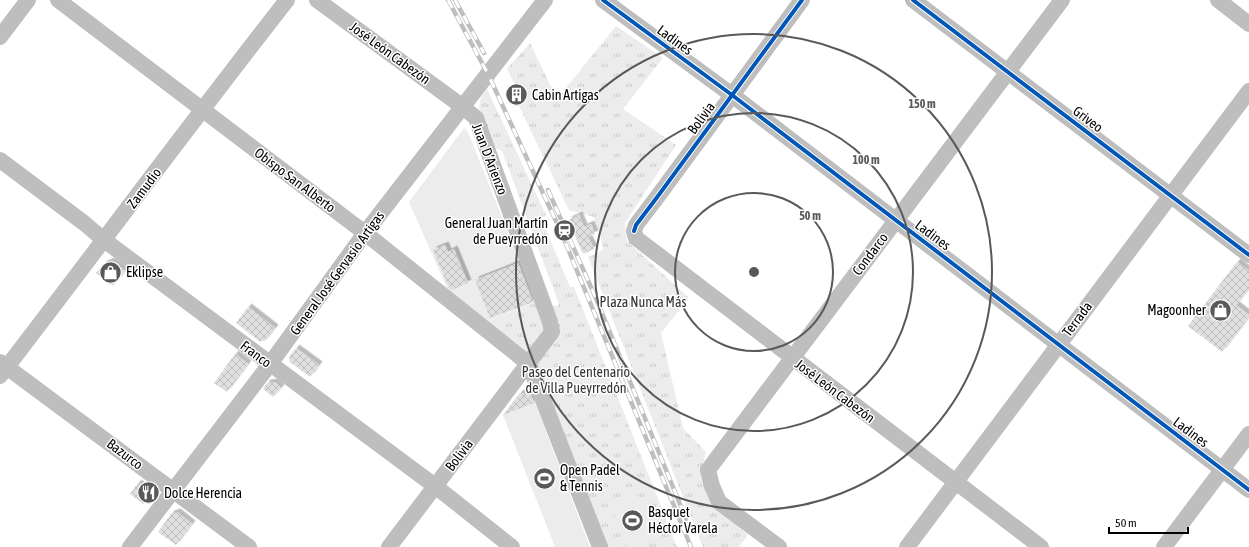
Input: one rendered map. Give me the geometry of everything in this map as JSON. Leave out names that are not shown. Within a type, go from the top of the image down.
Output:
[{"type":"street","points":[[0,37],[28,0]]},
{"type":"street","name":"Obispo San Alberto","points":[[58,0],[365,233],[529,364]]},
{"type":"street","name":"Zamudio","points":[[2,368],[104,240],[287,0]]},
{"type":"street","name":"José León Cabezón","points":[[317,0],[463,107]]},
{"type":"street","name":"General José Gervasio Artigas","points":[[130,547],[270,364],[365,233],[545,0]]},
{"type":"street","name":"Ladines","points":[[603,0],[732,95],[1249,490]]},
{"type":"street","name":"Bolivia","points":[[634,231],[636,225],[802,0]]},
{"type":"street","name":"Griveo","points":[[913,0],[1249,255]]},
{"type":"street","name":"Condarco","points":[[779,547],[719,502],[712,486],[708,470],[1062,0]]},
{"type":"street","points":[[1218,0],[1249,24]]},
{"type":"street","name":"Terrada","points":[[907,547],[1249,91]]},
{"type":"street","name":"Juan D’Arienzo","points":[[463,107],[476,118],[550,322],[552,332],[529,364]]},
{"type":"street","name":"Franco","points":[[0,160],[84,223],[104,240],[435,486],[512,547]]},
{"type":"street","name":"José León Cabezón","points":[[634,231],[636,238],[1041,547]]},
{"type":"street","points":[[529,364],[600,547]]},
{"type":"street","name":"Bolivia","points":[[389,547],[529,364]]},
{"type":"street","name":"Bazurco","points":[[2,368],[173,490],[249,547]]},
{"type":"street","points":[[1164,547],[1249,434]]},
{"type":"green space","name":"Plaza Nunca Más","points":[[616,26],[663,58],[623,109],[676,145],[625,223],[627,241],[689,298],[661,333],[683,428],[706,452],[702,468],[717,507],[748,535],[739,547],[703,547],[588,257],[600,252],[603,248],[594,217],[569,210],[517,102],[520,96],[507,69],[530,43],[557,99]]},
{"type":"green space","name":"Paseo del Centenario de Villa Pueyrredón","points":[[487,89],[546,215],[541,218],[570,287],[574,287],[677,547],[607,547],[535,366],[549,305],[557,307],[559,304],[502,151],[492,147],[479,113],[481,97]]},
{"type":"green space","points":[[464,128],[468,132],[536,302],[484,322],[447,288],[409,202]]},
{"type":"green space","points":[[537,302],[545,331],[529,356],[484,322]]},
{"type":"green space","name":"Open Padel & Tennis","points":[[520,393],[532,395],[590,547],[555,547],[503,415]]},
{"type":"green space","name":"Basquet Héctor Varela","points":[[636,490],[655,539],[633,547],[627,547],[609,501]]},
{"type":"building","points":[[579,215],[584,227],[591,224],[595,234],[588,237],[594,249],[583,254],[568,220]]},
{"type":"building","points":[[445,245],[448,252],[454,249],[468,283],[452,290],[449,288],[433,250]]},
{"type":"building","name":"Eklipse","points":[[111,261],[125,271],[113,286],[96,273],[104,264]]},
{"type":"building","name":"Magoonher","points":[[1237,262],[1249,271],[1249,288],[1236,305],[1249,315],[1249,317],[1222,352],[1188,326]]},
{"type":"building","points":[[518,263],[533,302],[490,318],[475,280]]},
{"type":"building","points":[[248,307],[275,328],[265,341],[259,341],[236,323]]},
{"type":"building","points":[[296,348],[319,365],[310,377],[290,362],[289,357]]},
{"type":"building","points":[[235,354],[248,364],[227,392],[214,383]]},
{"type":"building","points":[[275,382],[281,388],[273,397],[263,389],[267,383]]},
{"type":"building","points":[[520,393],[531,395],[534,403],[503,415]]},
{"type":"building","points":[[138,483],[151,493],[143,504],[130,494]]},
{"type":"building","points":[[177,512],[192,524],[176,545],[158,532],[171,514]]},
{"type":"railway","points":[[448,0],[488,74],[561,232],[691,547]]},
{"type":"railway","points":[[455,0],[484,53]]},
{"type":"railway","points":[[548,190],[598,303],[686,519]]},
{"type":"cycle path","points":[[603,0],[732,95],[1249,490]]},
{"type":"cycle path","points":[[634,231],[636,225],[802,0]]},
{"type":"cycle path","points":[[913,0],[1249,255]]},
{"type":"place","name":"Cabin Artigas","points":[[516,95]]},
{"type":"place","name":"General Juan Martín de Pueyrredón","points":[[564,231]]},
{"type":"place","name":"Eklipse","points":[[110,272]]},
{"type":"place","name":"Magoonher","points":[[1221,310]]},
{"type":"place","name":"Open Padel & Tennis","points":[[545,478]]},
{"type":"place","name":"Dolce Herencia","points":[[148,493]]},
{"type":"place","name":"Basquet Héctor Varela","points":[[632,520]]}]
